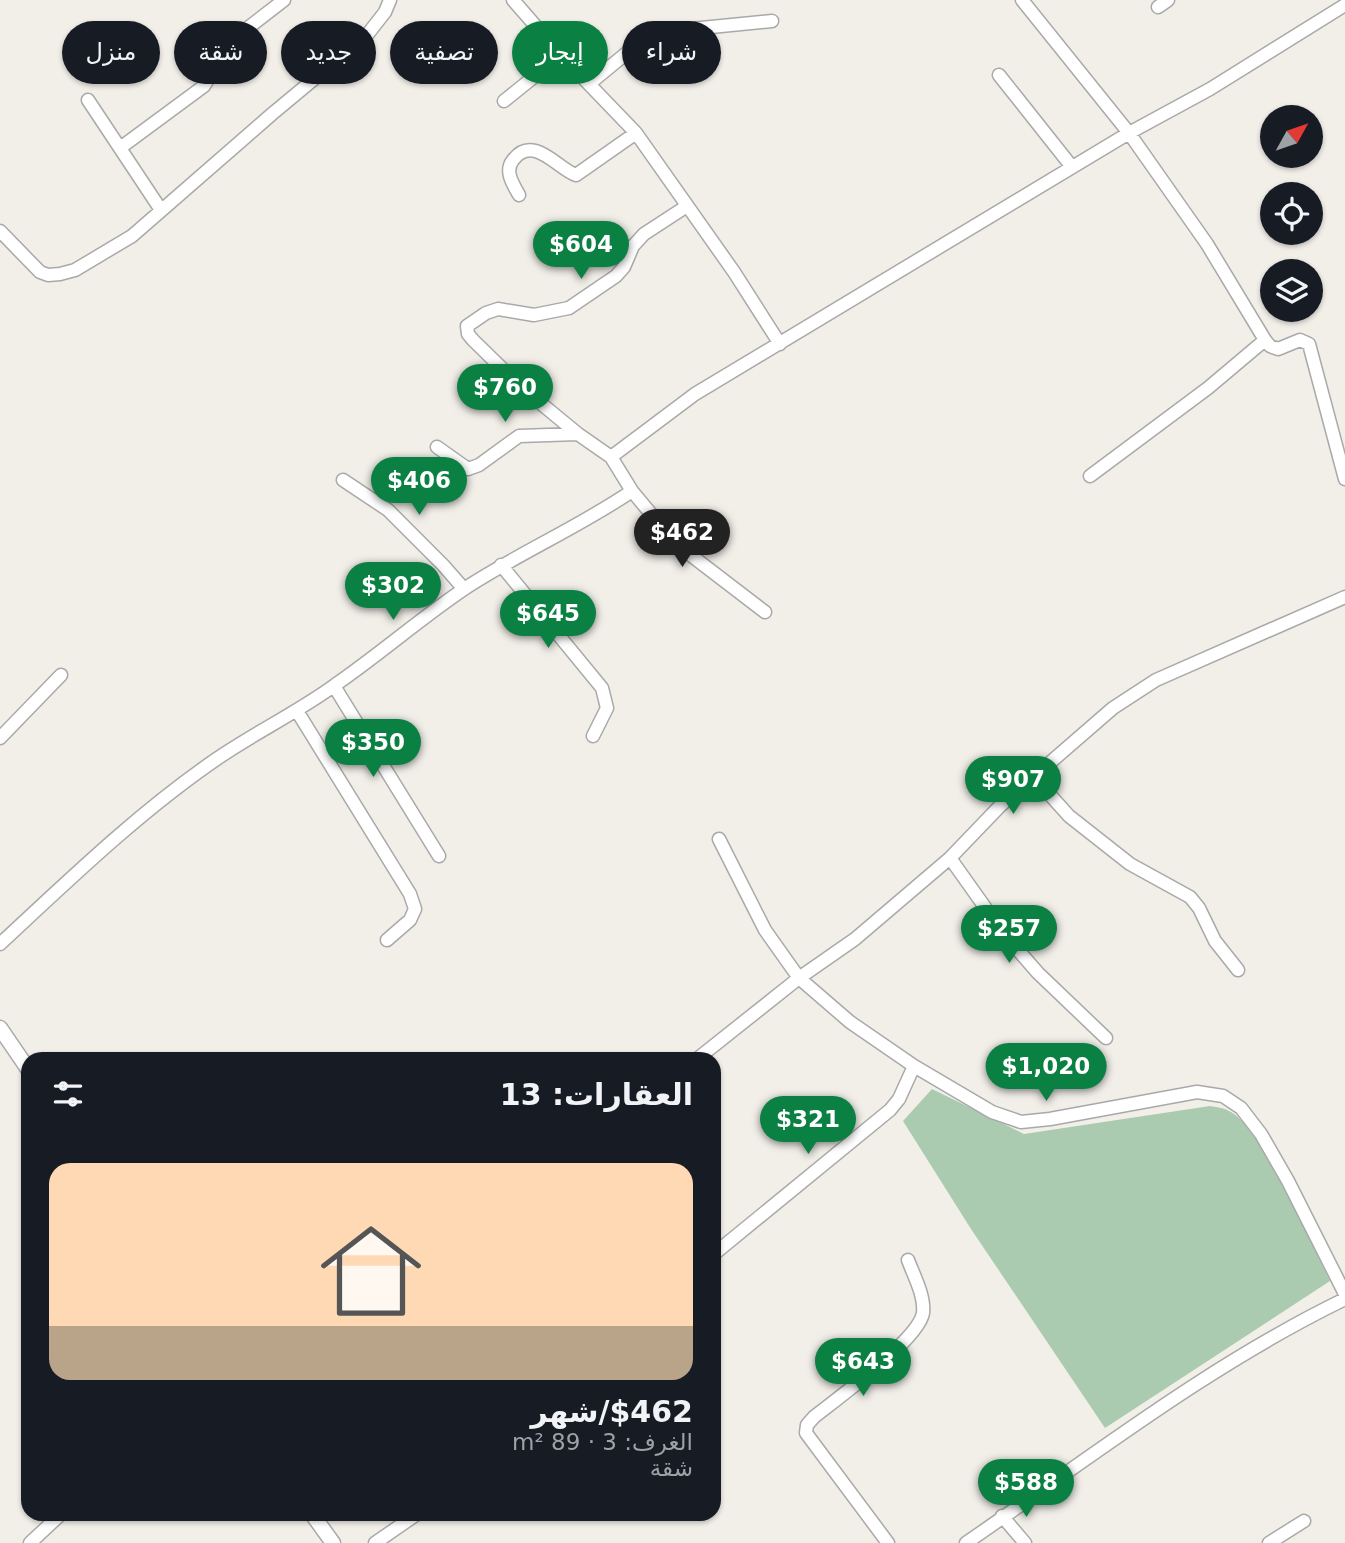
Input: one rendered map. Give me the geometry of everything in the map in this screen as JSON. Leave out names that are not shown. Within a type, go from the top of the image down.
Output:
[{"type":"street","points":[[120,149],[204,86],[231,41],[284,0]]},
{"type":"street","points":[[0,231],[40,272],[48,275],[75,270],[132,236],[367,35],[385,12],[390,0]]},
{"type":"street","points":[[513,0],[531,21]]},
{"type":"street","points":[[1022,0],[1129,133],[1206,244],[1270,346],[1278,349],[1300,340],[1309,344],[1345,479]]},
{"type":"street","points":[[611,457],[695,394],[1129,133],[1210,89],[1345,5]]},
{"type":"street","points":[[608,68],[651,33],[670,29],[772,21]]},
{"type":"street","points":[[999,75],[1072,167]]},
{"type":"street","points":[[504,101],[525,84]]},
{"type":"street","points":[[589,84],[636,133],[734,272],[780,344]]},
{"type":"street","points":[[88,100],[161,210]]},
{"type":"street","points":[[519,195],[509,176],[511,162],[516,156],[535,151],[544,153],[569,173],[576,175],[636,133]]},
{"type":"street","points":[[687,206],[645,234],[633,246],[624,267],[616,276],[569,308],[534,315],[498,309],[486,313],[467,326],[468,334],[521,387],[578,434],[611,457],[632,491],[688,553],[765,612]]},
{"type":"street","points":[[1090,476],[1208,388],[1265,340]]},
{"type":"street","points":[[437,447],[468,468],[479,465],[519,436],[578,434]]},
{"type":"street","points":[[343,481],[388,510],[464,589]]},
{"type":"street","points":[[0,944],[164,797],[220,757],[334,686],[464,589],[501,565],[586,521],[632,491]]},
{"type":"street","points":[[501,565],[601,688],[607,708],[593,736]]},
{"type":"street","points":[[706,1052],[799,978],[855,939],[950,858],[1000,806],[1113,708],[1156,680],[1345,597]]},
{"type":"street","points":[[0,738],[61,675]]},
{"type":"street","points":[[334,686],[439,856]]},
{"type":"street","points":[[296,711],[410,894],[415,909],[410,920],[387,940]]},
{"type":"street","points":[[1033,776],[1069,816],[1130,864],[1190,897],[1199,908],[1215,941],[1238,970]]},
{"type":"street","points":[[719,839],[765,930],[799,978],[850,1022],[914,1066],[992,1112],[1021,1122],[1197,1092],[1223,1096],[1241,1108],[1261,1134],[1288,1181],[1345,1296],[1215,1371],[966,1543]]},
{"type":"street","points":[[950,858],[1004,934],[1038,973],[1106,1038]]},
{"type":"street","points":[[0,1028],[21,1059]]},
{"type":"street","points":[[721,1248],[890,1110],[899,1098],[914,1066]]},
{"type":"street","points":[[888,1543],[806,1433],[807,1425],[814,1417],[892,1353],[919,1325],[922,1302],[908,1260]]},
{"type":"street","points":[[1002,1517],[1025,1543]]},
{"type":"street","points":[[30,1543],[54,1521]]},
{"type":"street","points":[[317,1521],[333,1543]]},
{"type":"street","points":[[375,1543],[407,1521]]},
{"type":"street","points":[[1269,1543],[1304,1521]]},
{"type":"green space","points":[[932,1089],[1024,1134],[1210,1106],[1229,1111],[1243,1123],[1271,1164],[1330,1281],[1105,1428],[971,1229],[903,1121]]}]
